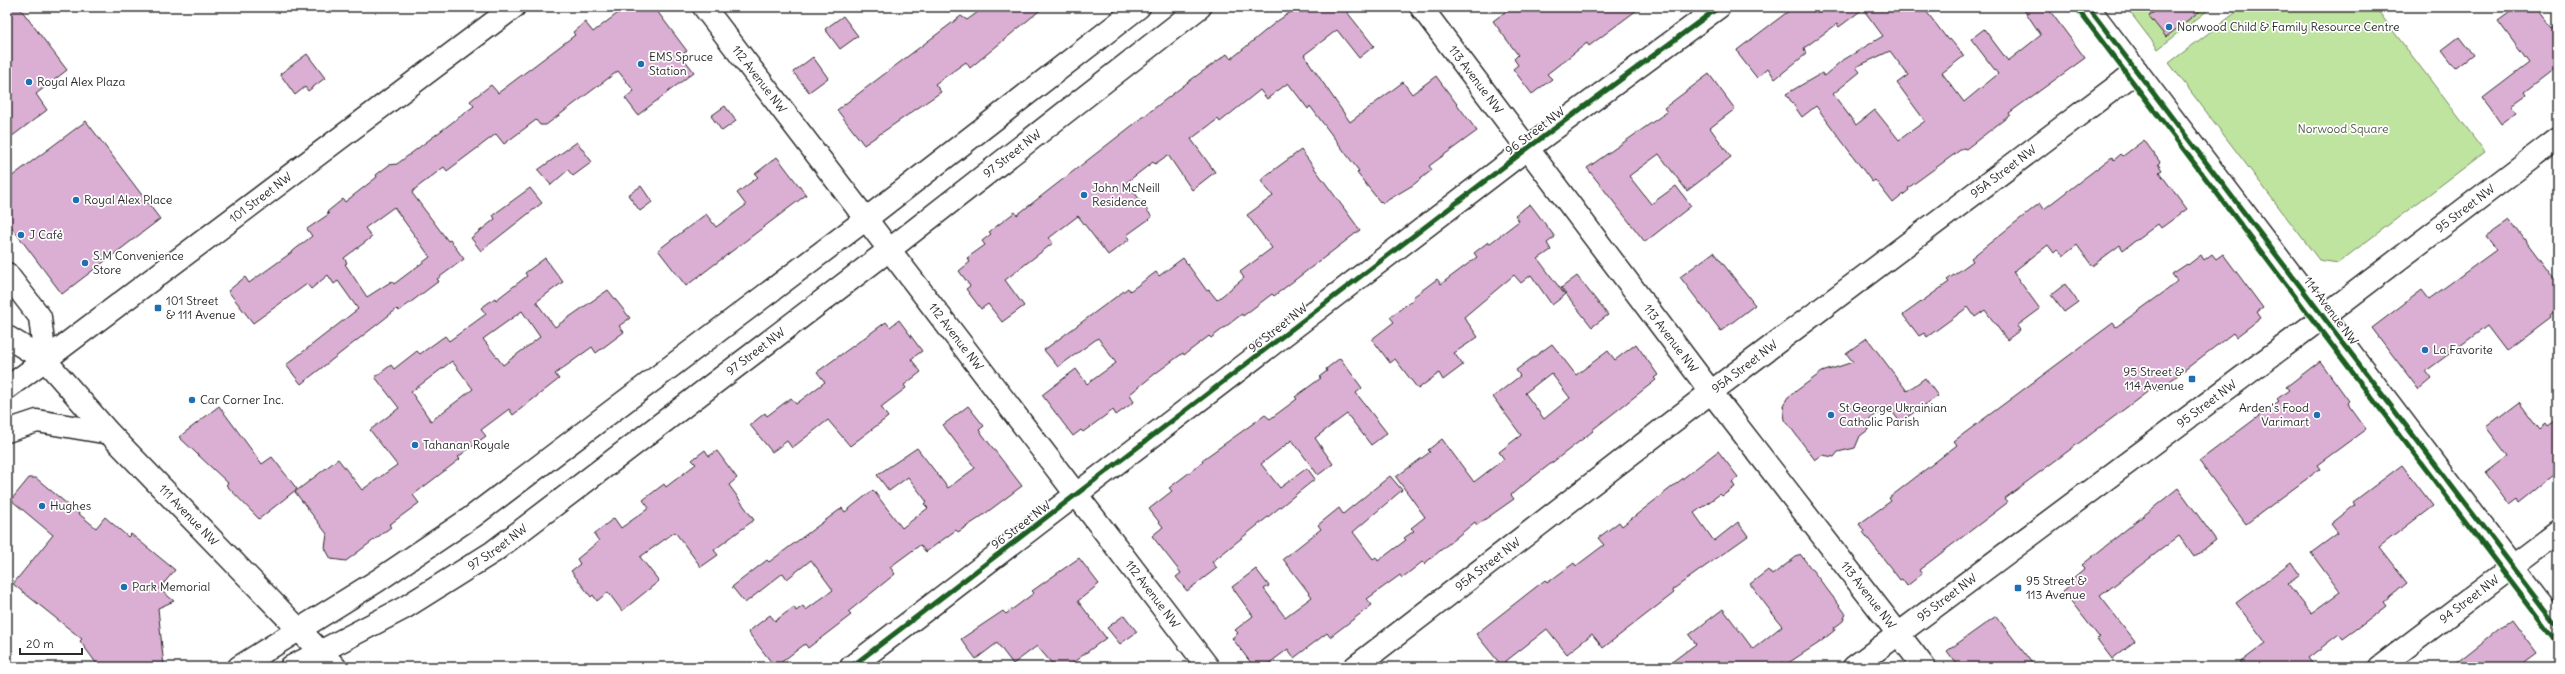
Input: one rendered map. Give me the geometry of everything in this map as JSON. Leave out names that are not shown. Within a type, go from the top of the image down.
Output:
[{"type":"street","name":"101 Street NW","points":[[7,388],[514,7]]},
{"type":"street","name":"112 Avenue NW","points":[[704,7],[1208,667]]},
{"type":"street","points":[[239,667],[377,581],[472,517],[866,219],[1139,7]]},
{"type":"street","name":"97 Street NW","points":[[291,667],[404,608],[493,552],[889,250],[1200,7]]},
{"type":"street","name":"113 Avenue NW","points":[[1421,7],[1711,392],[1924,667]]},
{"type":"street","name":"96 Street NW","points":[[851,667],[1528,148],[1719,7]]},
{"type":"street","name":"114 Avenue NW","points":[[2088,7],[2558,626]]},
{"type":"street","name":"95A Street NW","points":[[1356,667],[1711,392],[2137,71]]},
{"type":"street","name":"95 Street NW","points":[[1854,667],[2323,317],[2558,138]]},
{"type":"street","points":[[7,274],[40,317],[45,360]]},
{"type":"street","name":"111 Avenue NW","points":[[7,337],[45,360],[109,433],[335,667]]},
{"type":"street","points":[[7,431],[37,421],[109,433]]},
{"type":"street","name":"94 Street NW","points":[[2380,667],[2513,568],[2558,532]]},
{"type":"green space","points":[[2126,7],[2212,7],[2158,49]]},
{"type":"green space","name":"Norwood Square","points":[[2243,7],[2375,7],[2485,152],[2338,263],[2319,260],[2169,63]]},
{"type":"building","name":"Royal Alex Plaza","points":[[7,7],[19,7],[67,70],[36,94],[47,110],[7,140]]},
{"type":"building","points":[[626,7],[654,7],[687,51],[681,55],[694,72],[638,115],[625,98],[634,91],[618,71],[546,125],[540,125],[536,120],[504,144],[496,134],[447,171],[444,167],[415,189],[412,193],[448,241],[450,240],[464,259],[437,279],[439,281],[399,311],[397,309],[301,384],[286,365],[358,309],[338,281],[334,284],[328,275],[311,289],[307,284],[253,323],[228,291],[245,277],[249,283],[288,255],[312,236],[307,229],[329,214],[327,212],[343,199],[345,202],[377,177],[376,175],[389,165],[397,164],[474,106],[470,101],[491,85],[498,93],[575,35],[573,32],[585,22],[593,32]],"holes":[[[394,207],[430,257],[394,284],[392,281],[367,297],[345,264],[347,263],[344,258],[372,237],[365,228]]]},
{"type":"building","points":[[985,7],[1044,7],[970,68],[966,62],[935,84],[941,92],[864,145],[837,110],[961,16],[967,20]]},
{"type":"building","points":[[1298,7],[1343,7],[1374,46],[1359,58],[1337,30],[1304,55],[1350,122],[1403,82],[1412,94],[1436,76],[1477,131],[1429,166],[1432,170],[1413,185],[1383,203],[1381,201],[1380,202],[1357,173],[1359,171],[1310,106],[1308,109],[1288,83],[1267,99],[1260,90],[1220,122],[1218,119],[1191,139],[1215,172],[1192,190],[1168,155],[1155,164],[1153,162],[1127,182],[1152,217],[1127,235],[1130,239],[1108,255],[1078,216],[1049,238],[1053,243],[1005,280],[1024,306],[1002,322],[988,304],[981,309],[966,289],[970,286],[959,271],[970,262],[967,258],[985,245],[982,241],[991,234],[989,232],[1015,212],[1017,215],[1192,79],[1227,54],[1231,59],[1276,22]]},
{"type":"building","points":[[1512,7],[1641,7],[1589,46],[1587,43],[1547,74],[1552,79],[1532,94],[1513,69],[1518,65],[1514,59],[1518,55],[1493,21]]},
{"type":"building","points":[[1794,7],[1923,7],[1948,40],[1950,39],[1964,56],[1942,73],[1964,102],[1998,74],[1971,39],[1984,29],[2008,61],[2041,35],[2022,7],[2047,7],[2085,58],[2009,113],[2010,115],[1966,149],[1963,148],[1908,188],[1909,190],[1893,203],[1875,180],[1872,182],[1816,106],[1802,117],[1786,94],[1822,73],[1824,76],[1840,62],[1883,36],[1863,9],[1839,27],[1837,24],[1804,48],[1806,54],[1775,79],[1768,68],[1757,78],[1739,55],[1737,50]],"holes":[[[1890,51],[1908,75],[1897,83],[1925,121],[1899,140],[1875,110],[1856,125],[1833,94],[1860,72],[1856,67]]]},
{"type":"building","name":"Norwood Child & Family Resource Centre","points":[[2160,7],[2205,7],[2166,37],[2149,16]]},
{"type":"building","points":[[2517,7],[2536,7],[2552,28],[2558,23],[2558,66],[2524,92],[2526,95],[2512,105],[2517,112],[2501,124],[2483,98],[2529,63],[2498,21]]},
{"type":"building","points":[[843,16],[858,36],[840,49],[825,29]]},
{"type":"building","points":[[2459,37],[2473,55],[2456,68],[2442,50]]},
{"type":"building","points":[[307,54],[325,78],[308,91],[305,87],[295,95],[280,74]]},
{"type":"building","points":[[813,57],[828,78],[809,92],[793,72]]},
{"type":"building","points":[[1709,74],[1735,109],[1710,128],[1731,157],[1687,191],[1659,154],[1629,176],[1651,204],[1676,186],[1691,206],[1645,242],[1587,168],[1667,112],[1664,108]]},
{"type":"building","points":[[725,106],[736,121],[722,131],[711,116]]},
{"type":"building","name":"Royal Alex Place","points":[[86,121],[160,219],[62,294],[7,221],[7,180]]},
{"type":"building","points":[[2144,140],[2160,162],[2158,164],[2162,170],[2159,172],[2187,209],[2161,228],[2158,224],[2123,250],[2120,245],[2092,266],[2077,245],[2063,256],[2058,249],[2054,253],[2048,245],[2013,272],[2040,309],[2017,326],[2020,330],[2007,340],[1985,310],[1975,317],[1968,307],[1927,337],[1924,333],[1919,336],[1903,315],[1949,282],[1947,280],[1973,261],[1971,258],[2040,203],[2044,209],[2112,157],[2114,160],[2121,154],[2123,156]]},
{"type":"building","points":[[577,142],[592,162],[573,176],[568,170],[551,185],[538,170]]},
{"type":"building","points":[[1301,150],[1360,230],[1274,296],[1272,294],[1243,316],[1242,314],[1211,338],[1209,336],[1184,355],[1183,353],[1156,373],[1130,394],[1134,402],[1116,415],[1113,410],[1083,432],[1081,430],[1073,436],[1042,395],[1076,369],[1087,384],[1116,363],[1098,338],[1058,367],[1044,350],[1128,288],[1130,291],[1156,272],[1159,276],[1183,258],[1207,291],[1209,290],[1217,300],[1244,278],[1240,272],[1272,248],[1247,215],[1273,196],[1261,181],[1264,177]]},
{"type":"building","points":[[777,157],[806,195],[686,286],[658,250],[706,214],[716,227],[746,205],[737,193],[758,177],[755,174]]},
{"type":"building","points":[[641,186],[652,202],[640,211],[628,195]]},
{"type":"building","points":[[530,188],[542,203],[481,251],[471,238],[495,219],[493,215]]},
{"type":"building","points":[[1530,204],[1555,237],[1547,243],[1551,250],[1538,259],[1565,295],[1552,305],[1531,275],[1521,283],[1514,275],[1464,317],[1478,337],[1454,353],[1463,365],[1443,380],[1439,373],[1418,389],[1395,359],[1390,363],[1372,339],[1394,322],[1390,317],[1414,299],[1413,297],[1437,279],[1441,284],[1477,257],[1474,253],[1488,242],[1489,244],[1519,221],[1515,215]]},
{"type":"building","points":[[2510,220],[2558,284],[2558,309],[2550,315],[2551,317],[2506,351],[2487,326],[2426,371],[2432,379],[2419,390],[2372,328],[2422,290],[2429,299],[2496,250],[2486,237]]},
{"type":"building","points":[[1714,252],[1755,305],[1721,331],[1680,277]]},
{"type":"building","points":[[2212,254],[2216,259],[2223,254],[2263,308],[2257,312],[2261,318],[2236,337],[2233,333],[2157,391],[2154,387],[2004,499],[2007,503],[1919,570],[1922,574],[1907,586],[1902,579],[1900,580],[1863,532],[1864,531],[1859,524],[1891,501],[1889,498],[1957,445],[1954,441],[2113,323],[2116,327],[2167,290],[2177,281],[2172,274],[2187,264],[2188,265],[2201,255],[2204,260]]},
{"type":"building","points":[[545,258],[563,282],[536,302],[555,327],[608,290],[630,318],[619,326],[624,332],[596,353],[592,347],[555,374],[559,379],[513,415],[509,409],[481,430],[486,436],[458,457],[460,459],[413,495],[419,503],[389,525],[391,527],[346,561],[331,559],[325,548],[327,534],[295,492],[338,459],[362,490],[397,465],[370,430],[399,408],[375,377],[391,365],[394,369],[417,351],[420,354],[445,336],[449,341],[486,314],[481,308],[495,298],[496,300],[527,276],[525,273]],"holes":[[[522,311],[540,337],[503,365],[483,339]],[[452,361],[473,389],[431,421],[411,392]]]},
{"type":"building","points":[[1577,276],[1608,315],[1592,327],[1561,288]]},
{"type":"building","points":[[2065,284],[2078,302],[2064,312],[2051,295]]},
{"type":"building","points":[[899,320],[922,351],[911,359],[921,372],[904,385],[906,388],[881,407],[888,417],[850,446],[828,420],[792,448],[787,441],[772,452],[750,425],[765,413],[767,416],[791,398],[796,404],[825,382],[817,372],[886,322],[890,327]]},
{"type":"building","points":[[1867,338],[1907,391],[1925,378],[1938,396],[1900,422],[1888,406],[1869,420],[1868,430],[1860,436],[1855,448],[1838,452],[1834,457],[1822,455],[1815,460],[1785,420],[1783,405],[1788,397],[1822,372],[1853,362],[1846,353]]},
{"type":"building","points":[[1552,344],[1576,375],[1608,351],[1615,360],[1636,344],[1658,375],[1654,378],[1656,380],[1511,495],[1514,499],[1477,525],[1475,522],[1424,564],[1422,562],[1402,578],[1400,575],[1367,599],[1372,605],[1330,637],[1327,633],[1294,658],[1288,649],[1264,667],[1254,667],[1232,638],[1238,633],[1235,630],[1253,616],[1232,587],[1256,569],[1269,586],[1264,589],[1285,617],[1312,597],[1283,559],[1321,529],[1318,525],[1339,508],[1343,514],[1390,476],[1402,490],[1353,532],[1373,559],[1376,557],[1378,561],[1406,540],[1404,538],[1414,531],[1411,528],[1425,517],[1396,477],[1430,452],[1428,450],[1442,439],[1474,482],[1504,459],[1499,452],[1521,435],[1493,397],[1520,376],[1516,370]],"holes":[[[1551,373],[1570,398],[1544,419],[1525,393]]]},
{"type":"building","points":[[1340,358],[1362,388],[1356,393],[1387,433],[1371,445],[1347,414],[1315,438],[1333,464],[1318,475],[1292,440],[1261,464],[1280,488],[1307,468],[1315,479],[1212,562],[1217,568],[1187,591],[1176,577],[1181,573],[1152,536],[1163,527],[1149,509],[1172,491],[1169,488],[1203,462],[1202,460],[1265,415],[1270,419],[1297,399],[1295,397],[1321,378],[1319,377],[1327,371],[1326,369]]},
{"type":"building","points":[[2320,361],[2349,401],[2347,403],[2366,429],[2317,465],[2320,469],[2246,524],[2199,461],[2279,401],[2277,399],[2289,390],[2286,387]]},
{"type":"building","points":[[2519,402],[2540,430],[2546,425],[2548,428],[2558,421],[2558,471],[2519,502],[2517,498],[2509,504],[2486,473],[2508,456],[2486,427]]},
{"type":"building","points":[[219,406],[262,464],[272,457],[297,489],[259,519],[226,485],[228,483],[179,437]]},
{"type":"building","points":[[968,406],[984,426],[979,430],[1022,486],[978,519],[958,532],[956,530],[926,552],[920,545],[890,567],[895,574],[848,612],[851,615],[808,648],[805,644],[775,667],[748,632],[770,615],[775,621],[794,607],[796,611],[803,606],[806,610],[833,590],[811,560],[787,579],[783,573],[745,603],[732,587],[767,560],[769,562],[842,508],[845,512],[873,490],[902,528],[928,508],[924,504],[927,502],[908,477],[889,491],[877,475],[917,448],[948,488],[975,468],[943,425]]},
{"type":"building","points":[[705,450],[709,456],[717,451],[737,478],[729,485],[754,520],[714,550],[718,555],[701,567],[675,532],[640,557],[659,581],[622,611],[608,592],[597,601],[593,595],[591,597],[571,571],[580,564],[577,559],[599,541],[594,534],[614,518],[621,528],[649,508],[643,500],[664,484],[666,487],[696,464],[692,460]]},
{"type":"building","points":[[1718,451],[1738,477],[1732,482],[1735,487],[1722,496],[1720,494],[1694,513],[1714,541],[1738,522],[1748,536],[1672,590],[1674,593],[1603,648],[1592,634],[1567,654],[1547,629],[1501,665],[1476,634],[1545,580],[1547,583],[1574,563],[1576,566],[1604,545],[1598,538],[1619,522],[1622,526]]},
{"type":"building","points":[[2402,465],[2433,506],[2379,547],[2407,583],[2384,602],[2387,606],[2365,623],[2343,639],[2339,634],[2308,658],[2315,667],[2234,667],[2266,643],[2236,603],[2291,562],[2300,575],[2288,584],[2311,613],[2340,592],[2311,553],[2338,533],[2331,524],[2355,505],[2353,502]]},
{"type":"building","points":[[29,478],[36,478],[96,528],[105,517],[128,537],[131,534],[175,570],[159,589],[174,601],[158,608],[164,667],[99,667],[80,641],[82,639],[13,584],[53,535],[11,500]]},
{"type":"building","points":[[2178,488],[2216,540],[2194,557],[2179,536],[2100,596],[2135,641],[2112,659],[2097,639],[2099,637],[2063,591],[2069,586],[2067,583],[2085,568],[2082,565]]},
{"type":"building","points":[[1800,554],[1846,614],[1843,621],[1834,628],[1835,630],[1819,643],[1785,665],[1783,662],[1776,667],[1665,667],[1696,644],[1689,635],[1723,609],[1753,649],[1782,626],[1750,584],[1768,570],[1772,575]]},
{"type":"building","points":[[1079,558],[1099,584],[1078,601],[1106,638],[1067,667],[1055,667],[1037,646],[1013,664],[997,643],[976,659],[961,639],[1003,611],[1006,614],[1034,593],[1032,591]]},
{"type":"building","points":[[1124,615],[1137,632],[1120,644],[1107,628]]},
{"type":"building","points":[[1996,616],[2035,667],[1959,667],[1947,651]]},
{"type":"building","points":[[2512,619],[2537,653],[2518,667],[2451,667]]},
{"type":"cycle path","points":[[851,667],[1528,148],[1719,7]]},
{"type":"cycle path","points":[[2076,7],[2558,644]]},
{"type":"cycle path","points":[[2088,7],[2558,626]]},
{"type":"place","name":"Norwood Child & Family Resource Centre","points":[[2169,27]]},
{"type":"place","name":"EMS Spruce Station","points":[[641,64]]},
{"type":"place","name":"Royal Alex Plaza","points":[[29,82]]},
{"type":"place","name":"John McNeill Residence","points":[[1084,195]]},
{"type":"place","name":"Royal Alex Place","points":[[76,200]]},
{"type":"place","name":"J Café","points":[[21,235]]},
{"type":"place","name":"S.M Convenience Store","points":[[85,263]]},
{"type":"place","name":"101 Street & 111 Avenue","points":[[158,308]]},
{"type":"place","name":"La Favorite","points":[[2425,350]]},
{"type":"place","name":"95 Street & 114 Avenue","points":[[2192,379]]},
{"type":"place","name":"Car Corner Inc.","points":[[192,400]]},
{"type":"place","name":"St George Ukrainian Catholic Parish","points":[[1831,415]]},
{"type":"place","name":"Arden's Food Varimart","points":[[2317,415]]},
{"type":"place","name":"Tahanan Royale","points":[[415,445]]},
{"type":"place","name":"Hughes","points":[[42,506]]},
{"type":"place","name":"Park Memorial","points":[[124,587]]},
{"type":"place","name":"95 Street & 113 Avenue","points":[[2018,588]]}]
